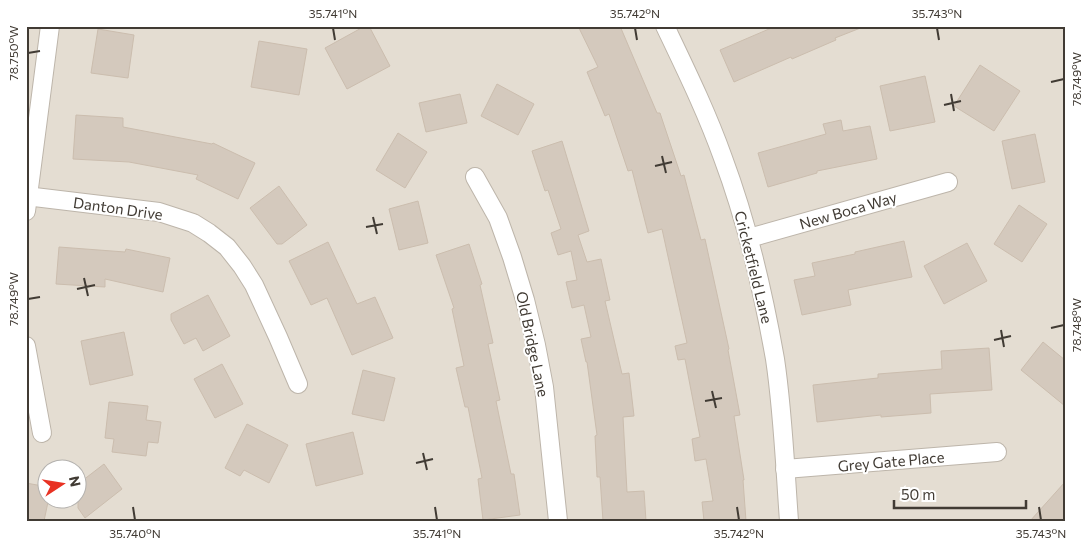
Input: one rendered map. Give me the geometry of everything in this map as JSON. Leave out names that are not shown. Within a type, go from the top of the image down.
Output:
[{"type":"street","points":[[27,201],[50,26]]},
{"type":"street","name":"Cricketfield Lane","points":[[665,26],[717,140],[749,238],[775,360],[780,400],[789,521]]},
{"type":"street","name":"Old Bridge Lane","points":[[475,177],[498,218],[512,257],[532,327],[544,387],[558,521]]},
{"type":"street","name":"New Boca Way","points":[[749,238],[948,182]]},
{"type":"street","name":"Danton Drive","points":[[27,201],[159,212],[192,223],[209,233],[227,248],[246,272],[278,337],[298,384]]},
{"type":"street","points":[[26,346],[42,433]]},
{"type":"street","name":"Grey Gate Place","points":[[785,469],[997,452]]},
{"type":"shaded area","points":[[26,26],[1065,26],[1065,521],[26,521]]},
{"type":"building","points":[[365,26],[369,26],[390,66],[347,89],[325,48]]},
{"type":"building","points":[[578,26],[620,26],[657,113],[660,113],[681,176],[684,175],[701,240],[705,239],[729,349],[740,415],[734,416],[744,480],[746,521],[704,521],[702,502],[713,501],[706,459],[695,461],[692,439],[700,437],[685,359],[678,360],[675,346],[687,343],[662,229],[648,233],[632,170],[628,171],[609,114],[605,116],[587,72],[598,67]]},
{"type":"building","points":[[776,26],[863,27],[792,59],[791,57],[734,82],[720,50]]},
{"type":"building","points":[[98,29],[134,35],[128,78],[91,73]]},
{"type":"building","points":[[259,41],[307,49],[299,95],[251,87]]},
{"type":"building","points":[[980,65],[1020,91],[994,131],[954,106]]},
{"type":"building","points":[[925,76],[935,122],[890,131],[880,86]]},
{"type":"building","points":[[497,84],[534,104],[518,135],[481,116]]},
{"type":"building","points":[[460,94],[467,123],[426,132],[419,103]]},
{"type":"building","points":[[76,115],[123,118],[123,127],[213,143],[255,163],[238,199],[196,179],[198,175],[129,162],[73,159]]},
{"type":"building","points":[[841,120],[843,131],[870,126],[877,159],[817,171],[817,173],[768,187],[758,153],[826,134],[823,124]]},
{"type":"building","points":[[398,133],[427,152],[405,188],[376,170]]},
{"type":"building","points":[[1035,134],[1045,182],[1012,189],[1002,141]]},
{"type":"building","points":[[562,141],[589,231],[578,235],[587,262],[601,259],[610,300],[605,301],[622,374],[629,373],[634,416],[623,417],[627,492],[644,491],[646,521],[603,521],[600,477],[597,477],[595,436],[597,435],[587,362],[581,339],[591,337],[584,305],[572,308],[566,282],[577,280],[571,251],[558,255],[551,233],[561,229],[548,190],[545,191],[532,151]]},
{"type":"building","points":[[279,186],[307,225],[282,244],[277,244],[250,208]]},
{"type":"building","points":[[418,201],[428,243],[399,250],[389,209]]},
{"type":"building","points":[[1019,205],[1047,224],[1022,262],[994,244]]},
{"type":"building","points":[[904,241],[912,277],[848,290],[851,305],[802,315],[794,280],[815,276],[812,263]]},
{"type":"building","points":[[328,242],[357,304],[375,297],[393,338],[352,355],[327,298],[311,305],[289,261]]},
{"type":"building","points":[[967,243],[987,281],[944,304],[924,266]]},
{"type":"building","points":[[469,244],[482,284],[480,285],[493,343],[488,344],[500,400],[496,401],[511,474],[514,474],[520,515],[483,520],[478,479],[482,478],[468,407],[465,407],[456,368],[464,366],[452,309],[454,308],[436,255]]},
{"type":"building","points":[[59,247],[125,252],[126,249],[170,258],[163,292],[105,279],[105,287],[56,284]]},
{"type":"building","points":[[208,295],[230,336],[203,351],[196,338],[184,344],[171,320],[171,314]]},
{"type":"building","points":[[124,332],[133,375],[90,385],[81,341]]},
{"type":"building","points":[[1043,342],[1065,360],[1065,406],[1021,370]]},
{"type":"building","points":[[989,348],[992,390],[930,394],[931,413],[881,417],[881,415],[817,422],[813,385],[878,378],[878,374],[942,369],[941,351]]},
{"type":"building","points":[[222,364],[243,404],[215,418],[194,379]]},
{"type":"building","points":[[363,370],[395,378],[384,421],[352,414]]},
{"type":"building","points":[[109,402],[148,406],[146,420],[161,422],[158,443],[148,442],[146,456],[112,452],[114,439],[105,438]]},
{"type":"building","points":[[247,424],[288,445],[269,483],[244,470],[240,476],[225,468]]},
{"type":"building","points":[[353,432],[363,474],[316,486],[306,444]]},
{"type":"building","points":[[104,464],[122,489],[85,518],[79,510],[88,510],[88,476]]},
{"type":"building","points":[[1065,482],[1065,521],[1030,521]]},
{"type":"building","points":[[26,483],[38,485],[38,510],[46,510],[44,521],[26,521]]}]
